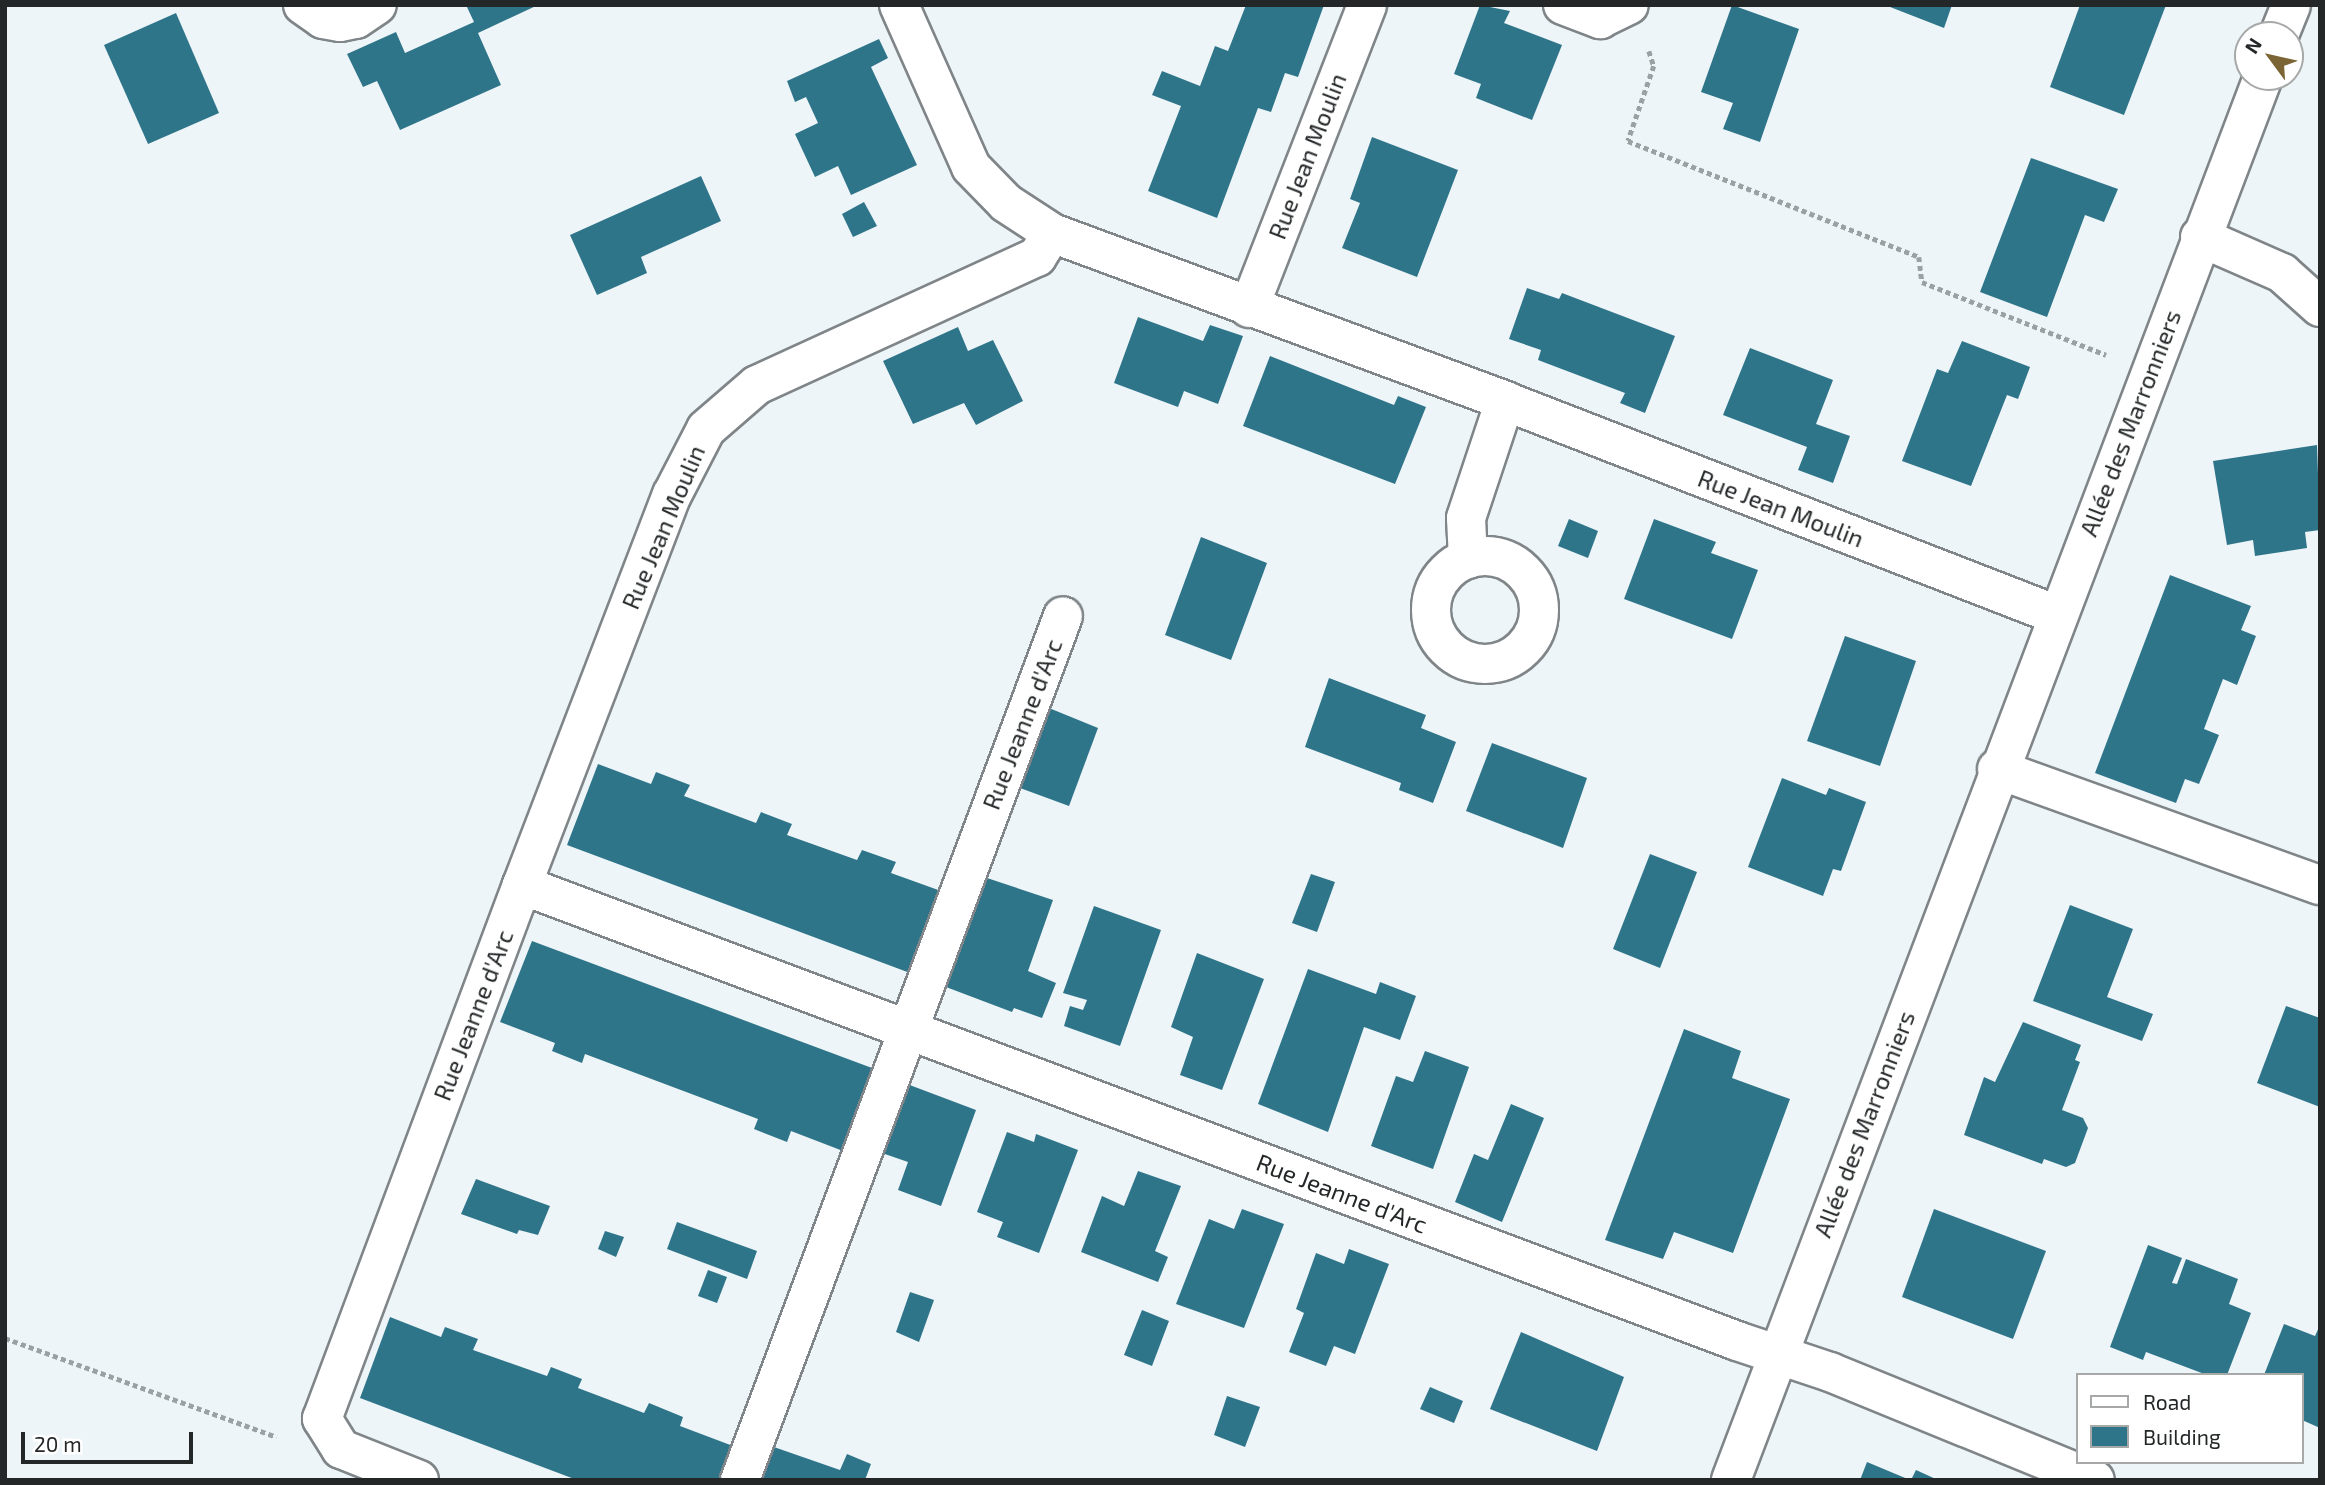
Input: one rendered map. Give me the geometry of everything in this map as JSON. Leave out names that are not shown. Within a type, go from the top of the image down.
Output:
[{"type":"street","points":[[303,5],[323,19],[340,22],[356,19],[377,5]]},
{"type":"street","name":"Rue Jean Moulin","points":[[899,5],[971,167],[1006,203],[1052,233],[1248,308],[1505,401],[2057,615]]},
{"type":"street","name":"Rue Jean Moulin","points":[[1248,308],[1367,5]]},
{"type":"street","points":[[1563,5],[1600,19],[1629,5]]},
{"type":"street","name":"Allée des Marronniers","points":[[1731,1480],[1997,769],[2257,91]]},
{"type":"street","name":"Rue Jean Moulin","points":[[522,885],[672,495],[706,429],[757,385],[1037,257],[1052,233]]},
{"type":"street","points":[[2200,237],[2282,273],[2320,307]]},
{"type":"street","points":[[1468,559],[1466,519],[1505,401]]},
{"type":"street","name":"Rue Jeanne d'Arc","points":[[740,1480],[1063,616]]},
{"type":"street","points":[[1997,769],[2320,885]]},
{"type":"street","name":"Rue Jeanne d'Arc","points":[[322,1419],[522,885],[1779,1353],[2095,1480]]},
{"type":"street","points":[[322,1419],[341,1449],[419,1480]]},
{"type":"path","points":[[1645,42],[1654,66],[1628,141],[1919,257],[1922,282],[2150,372]]},
{"type":"path","points":[[5,1338],[282,1438],[322,1419]]},
{"type":"building","points":[[466,5],[538,5],[478,33],[501,85],[400,130],[377,81],[363,87],[347,54],[396,32],[405,53],[474,22]]},
{"type":"building","points":[[1246,5],[1324,5],[1298,77],[1285,73],[1271,112],[1258,108],[1217,218],[1148,191],[1181,106],[1152,95],[1162,71],[1200,86],[1215,46],[1228,51]]},
{"type":"building","points":[[1480,5],[1510,11],[1504,23],[1562,45],[1532,120],[1476,98],[1481,84],[1454,74]]},
{"type":"building","points":[[1732,5],[1799,29],[1760,142],[1723,129],[1733,103],[1701,92]]},
{"type":"building","points":[[1885,5],[1952,5],[1944,28]]},
{"type":"building","points":[[2080,5],[2166,5],[2124,115],[2050,87]]},
{"type":"building","points":[[176,13],[219,113],[148,144],[104,45]]},
{"type":"building","points":[[879,39],[888,58],[871,67],[917,165],[851,195],[838,166],[815,177],[795,134],[818,123],[806,97],[795,102],[787,81]]},
{"type":"building","points":[[1372,137],[1458,170],[1417,277],[1342,248],[1360,203],[1350,199]]},
{"type":"building","points":[[2031,158],[2118,189],[2104,222],[2085,215],[2047,317],[1980,292]]},
{"type":"building","points":[[701,176],[721,221],[641,257],[647,273],[597,295],[570,235]]},
{"type":"building","points":[[864,202],[877,226],[853,237],[842,214]]},
{"type":"building","points":[[1527,288],[1559,299],[1562,293],[1675,336],[1645,413],[1620,403],[1625,393],[1538,360],[1541,350],[1509,339]]},
{"type":"building","points":[[1138,317],[1203,341],[1210,325],[1243,336],[1218,404],[1184,391],[1178,407],[1114,383]]},
{"type":"building","points":[[958,327],[968,351],[993,340],[1023,401],[976,425],[964,403],[913,424],[883,361]]},
{"type":"building","points":[[1962,341],[2030,367],[2018,399],[2007,395],[1971,486],[1902,461],[1937,369],[1948,373]]},
{"type":"building","points":[[1750,348],[1833,380],[1816,424],[1850,436],[1833,483],[1798,470],[1807,447],[1723,415]]},
{"type":"building","points":[[1270,356],[1394,405],[1398,396],[1426,407],[1395,484],[1243,426]]},
{"type":"building","points":[[2317,445],[2320,530],[2305,532],[2307,548],[2255,556],[2253,540],[2227,545],[2213,461]]},
{"type":"building","points":[[1569,519],[1598,531],[1588,558],[1558,546]]},
{"type":"building","points":[[1654,519],[1716,542],[1711,553],[1758,570],[1732,639],[1624,599]]},
{"type":"building","points":[[1201,537],[1267,563],[1231,660],[1165,635]]},
{"type":"building","points":[[2170,575],[2251,606],[2241,630],[2256,636],[2237,685],[2223,679],[2204,729],[2219,735],[2199,784],[2185,779],[2176,803],[2095,773]]},
{"type":"building","points":[[1845,636],[1916,661],[1880,766],[1807,741]]},
{"type":"building","points":[[1329,678],[1426,715],[1421,728],[1456,742],[1433,803],[1399,790],[1401,783],[1305,747]]},
{"type":"building","points":[[1049,708],[1098,728],[1069,806],[1020,788]]},
{"type":"building","points":[[1492,743],[1587,778],[1563,848],[1466,811]]},
{"type":"building","points":[[598,764],[651,784],[656,772],[690,785],[684,796],[756,823],[761,812],[792,824],[787,835],[857,860],[862,850],[896,862],[891,873],[941,891],[910,973],[567,845]]},
{"type":"building","points":[[1782,778],[1826,795],[1829,788],[1866,802],[1841,871],[1833,869],[1823,896],[1748,867]]},
{"type":"building","points":[[1650,854],[1697,872],[1660,968],[1613,949]]},
{"type":"building","points":[[1311,874],[1335,882],[1317,932],[1292,923]]},
{"type":"building","points":[[987,878],[1053,900],[1028,971],[1056,983],[1042,1018],[1014,1008],[1012,1012],[946,987]]},
{"type":"building","points":[[2070,905],[2133,929],[2107,997],[2153,1014],[2142,1041],[2033,1001]]},
{"type":"building","points":[[1094,906],[1161,930],[1120,1046],[1064,1026],[1070,1006],[1083,1010],[1087,1000],[1063,993]]},
{"type":"building","points":[[532,941],[872,1068],[843,1151],[791,1131],[787,1142],[754,1129],[758,1119],[585,1054],[582,1063],[552,1051],[555,1043],[500,1022]]},
{"type":"building","points":[[1197,953],[1264,979],[1222,1090],[1180,1075],[1193,1037],[1171,1027]]},
{"type":"building","points":[[1308,969],[1376,994],[1380,982],[1416,996],[1400,1040],[1364,1027],[1328,1132],[1258,1104]]},
{"type":"building","points":[[2286,1006],[2320,1018],[2320,1107],[2257,1083]]},
{"type":"building","points":[[2023,1022],[2081,1045],[2075,1060],[2080,1062],[2062,1110],[2083,1118],[2088,1128],[2075,1163],[2066,1167],[2044,1159],[2042,1164],[1964,1135],[1984,1077],[1995,1082]]},
{"type":"building","points":[[1684,1029],[1741,1051],[1732,1078],[1790,1099],[1733,1253],[1674,1232],[1663,1259],[1605,1240]]},
{"type":"building","points":[[1425,1051],[1469,1067],[1433,1169],[1371,1146],[1396,1076],[1413,1082]]},
{"type":"building","points":[[907,1084],[976,1110],[941,1206],[898,1190],[908,1162],[882,1153]]},
{"type":"building","points":[[1511,1104],[1544,1118],[1502,1222],[1455,1202],[1474,1154],[1488,1160]]},
{"type":"building","points":[[1007,1132],[1034,1142],[1036,1134],[1078,1150],[1039,1253],[997,1237],[1003,1222],[977,1212]]},
{"type":"building","points":[[1138,1171],[1181,1186],[1155,1251],[1168,1257],[1158,1282],[1081,1252],[1102,1196],[1124,1206]]},
{"type":"building","points":[[476,1179],[550,1206],[538,1235],[519,1230],[517,1234],[461,1214]]},
{"type":"building","points":[[1242,1209],[1284,1224],[1244,1328],[1176,1304],[1209,1219],[1234,1229]]},
{"type":"building","points":[[1934,1209],[2046,1251],[2013,1339],[1902,1297]]},
{"type":"building","points":[[677,1222],[757,1251],[747,1279],[667,1249]]},
{"type":"building","points":[[605,1231],[624,1237],[616,1257],[598,1249]]},
{"type":"building","points":[[2148,1245],[2182,1258],[2172,1283],[2177,1284],[2186,1259],[2238,1279],[2229,1304],[2251,1313],[2228,1373],[2202,1373],[2146,1352],[2143,1360],[2110,1347]]},
{"type":"building","points":[[1349,1249],[1389,1264],[1355,1354],[1334,1346],[1326,1366],[1289,1352],[1304,1313],[1296,1309],[1316,1253],[1344,1264]]},
{"type":"building","points":[[708,1270],[727,1277],[717,1303],[698,1296]]},
{"type":"building","points":[[910,1292],[934,1300],[919,1342],[896,1332]]},
{"type":"building","points":[[1142,1310],[1169,1321],[1152,1366],[1124,1355]]},
{"type":"building","points":[[390,1317],[441,1337],[445,1327],[478,1339],[473,1350],[547,1376],[551,1367],[582,1379],[578,1388],[644,1413],[649,1403],[683,1417],[680,1426],[733,1446],[720,1480],[577,1480],[360,1398]]},
{"type":"building","points":[[2284,1324],[2315,1336],[2320,1325],[2320,1428],[2304,1421],[2304,1373],[2265,1373]]},
{"type":"building","points":[[1521,1332],[1624,1377],[1597,1451],[1490,1409]]},
{"type":"building","points":[[1430,1387],[1463,1401],[1454,1423],[1420,1409]]},
{"type":"building","points":[[1227,1396],[1260,1407],[1245,1447],[1214,1435]]},
{"type":"building","points":[[771,1446],[840,1470],[847,1454],[871,1464],[865,1480],[759,1480]]},
{"type":"building","points":[[1867,1462],[1910,1480],[1860,1480]]},
{"type":"building","points":[[1916,1470],[1938,1480],[1911,1480]]}]
